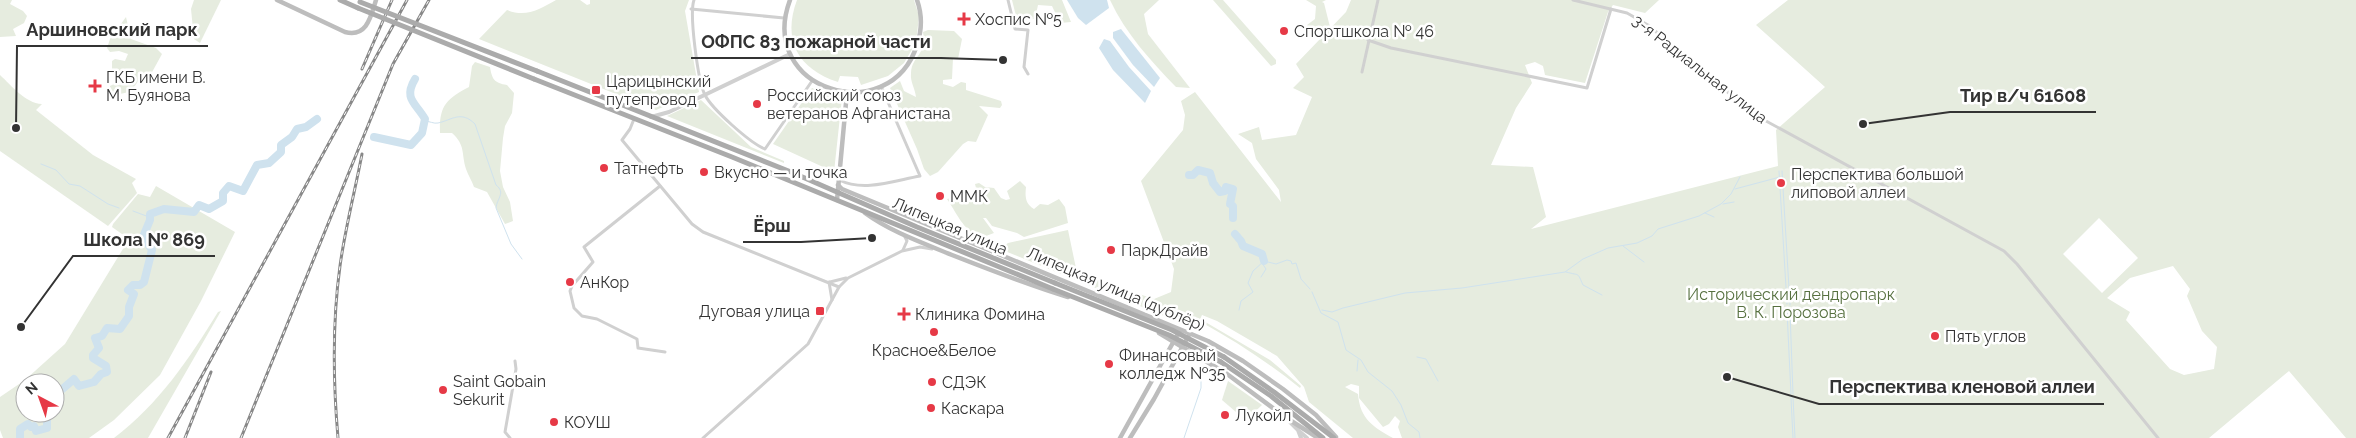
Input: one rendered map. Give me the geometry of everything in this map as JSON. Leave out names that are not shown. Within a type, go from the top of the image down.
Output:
[{"type":"main road","points":[[277,0],[345,32],[356,34],[365,28],[369,22],[376,0]]},
{"type":"main road","name":"Липецкая улица","points":[[340,0],[837,200],[864,213],[1172,330],[1274,392],[1335,438]]},
{"type":"main road","points":[[790,0],[784,18],[790,54],[812,81],[828,88],[847,92],[863,91],[881,86],[900,72],[915,53],[921,28],[917,0]]},
{"type":"main road","name":"Липецкая улица","points":[[358,1],[867,204],[1055,286]]},
{"type":"main road","points":[[837,200],[847,92]]},
{"type":"main road","name":"Липецкая улица (дублёр)","points":[[838,182],[842,189],[1174,342],[1256,394],[1285,417],[1318,438]]},
{"type":"main road","name":"Липецкая улица (дублёр)","points":[[867,204],[892,211]]},
{"type":"main road","name":"Липецкая улица (дублёр)","points":[[864,213],[904,235],[1034,287],[1055,286],[1190,332],[1217,346],[1283,389],[1316,415],[1335,438]]},
{"type":"main road","points":[[1120,438],[1181,329]]},
{"type":"main road","points":[[1130,438],[1154,399],[1190,332]]},
{"type":"main road","name":"Липецкая улица","points":[[1223,360],[1323,438]]},
{"type":"street","points":[[694,0],[691,9],[705,95],[740,131],[765,149],[812,81]]},
{"type":"street","points":[[1008,0],[1015,29],[1028,30],[1024,67],[1028,74]]},
{"type":"street","points":[[1362,72],[1378,0]]},
{"type":"street","name":"3-я Радиальная улица","points":[[1573,0],[1627,12],[1648,25],[1726,92],[1771,125],[2004,251],[2017,264],[2158,438]]},
{"type":"street","points":[[691,9],[784,18]]},
{"type":"street","points":[[1368,40],[1391,48],[1587,88],[1611,9]]},
{"type":"street","points":[[650,118],[669,112],[790,54]]},
{"type":"street","points":[[838,182],[865,186],[920,176],[881,86]]},
{"type":"street","points":[[669,112],[667,118],[670,125]]},
{"type":"street","points":[[634,119],[622,140],[692,224],[703,232],[839,287]]},
{"type":"street","points":[[660,186],[584,247],[594,262],[572,286],[570,292],[574,308],[582,316],[597,319],[637,340],[638,348],[642,350],[665,352]]},
{"type":"street","points":[[902,251],[907,241],[904,235]]},
{"type":"street","points":[[829,282],[848,278],[902,251],[920,247],[940,250]]},
{"type":"street","points":[[703,438],[808,344],[839,287],[848,278]]},
{"type":"street","points":[[829,282],[832,301]]},
{"type":"street","points":[[1206,362],[1201,355],[1203,348],[1210,344],[1217,346]]},
{"type":"street","points":[[510,438],[505,432],[516,369],[515,361]]},
{"type":"street","points":[[1285,417],[1307,438]]},
{"type":"street","points":[[1298,430],[1301,438]]},
{"type":"green space","points":[[0,0],[12,0],[10,4],[23,11],[27,16],[24,23],[13,29],[16,36],[0,37]]},
{"type":"green space","points":[[194,0],[221,0],[200,43],[194,39],[191,9]]},
{"type":"green space","points":[[556,0],[580,0],[587,5],[590,4],[590,0],[689,0],[685,11],[699,92],[656,110],[479,39],[507,10],[527,13]]},
{"type":"green space","points":[[797,0],[914,0],[919,16],[914,46],[904,63],[888,76],[861,85],[858,77],[840,76],[838,82],[813,69],[803,61],[797,51],[791,28]]},
{"type":"green space","points":[[1012,0],[1062,0],[1071,22],[1060,23],[1052,6],[1038,5],[1035,19],[1017,20]]},
{"type":"green space","points":[[1110,0],[1159,0],[1144,14],[1148,34],[1190,88],[1176,87],[1157,67],[1123,24]]},
{"type":"green space","points":[[1213,0],[1223,0],[1276,60],[1276,64],[1271,66]]},
{"type":"green space","points":[[1306,0],[1326,0],[1322,2],[1324,3],[1330,27],[1327,29],[1309,29],[1307,25],[1315,19],[1316,6]]},
{"type":"green space","name":"Исторический дендропарк В. К. Порозова","points":[[1351,0],[1659,0],[1645,13],[1613,5],[1608,12],[1585,83],[1545,75],[1543,66],[1535,62],[1525,65],[1532,83],[1516,108],[1491,165],[1533,167],[1546,217],[1531,229],[1778,166],[1776,130],[1825,87],[1756,25],[1788,0],[2356,0],[2356,438],[2346,438],[2289,371],[2209,438],[1402,438],[1398,427],[1400,421],[1395,416],[1389,424],[1383,427],[1359,398],[1359,386],[1351,384],[1345,387],[1358,394],[1359,403],[1365,416],[1379,430],[1393,438],[1353,438],[1309,402],[1304,387],[1277,356],[1217,321],[1202,315],[1198,324],[1179,322],[1000,249],[1008,243],[1068,230],[1077,273],[1154,299],[1171,292],[1174,269],[1141,181],[1183,130],[1185,115],[1181,101],[1195,92],[1281,202],[1279,190],[1256,159],[1252,143],[1238,134],[1259,127],[1262,140],[1296,135],[1312,97],[1293,88],[1304,77],[1296,64],[1346,12]],"holes":[[[2099,218],[2138,258],[2102,293],[2063,254]],[[2173,266],[2190,289],[2187,296],[2202,331],[2217,347],[2214,369],[2184,375],[2170,369],[2126,320],[2130,312],[2107,298],[2130,278]]]},
{"type":"green space","points":[[126,17],[131,39],[156,48],[162,54],[151,74],[139,79],[128,92],[119,94],[110,90],[110,86],[114,84],[121,85],[126,78],[125,73],[112,70],[112,61],[115,59],[125,61],[128,54],[119,51],[110,52],[107,48],[110,39]]},
{"type":"green space","points":[[928,30],[954,31],[962,39],[958,59],[953,58],[952,79],[943,80],[943,84],[953,87],[961,82],[966,83],[966,90],[1001,101],[1002,105],[1000,108],[979,106],[988,115],[976,142],[968,141],[963,144],[938,172],[930,176],[924,169],[890,88],[900,81],[904,91],[916,97],[911,79],[912,67],[923,46],[923,32]]},
{"type":"green space","points":[[475,62],[490,67],[494,80],[507,85],[514,93],[512,113],[505,126],[500,171],[503,187],[510,202],[513,221],[505,224],[487,192],[474,187],[466,169],[459,142],[452,133],[440,133],[443,110],[449,100],[469,87],[472,66]]},
{"type":"green space","points":[[0,75],[24,97],[30,101],[42,104],[36,110],[93,155],[136,179],[132,183],[137,193],[108,226],[0,151]]},
{"type":"green space","points":[[812,88],[838,94],[842,98],[834,172],[773,144]]},
{"type":"green space","points":[[701,100],[751,147],[784,161],[784,163],[667,116]]},
{"type":"green space","points":[[1020,181],[1026,187],[1026,200],[1031,207],[1034,209],[1040,204],[1048,205],[1059,199],[1065,207],[1068,223],[1024,237],[1017,233],[992,226],[986,218],[983,218],[994,233],[979,236],[964,225],[947,199],[966,195],[964,190],[975,195],[977,192],[975,184],[979,183],[985,187],[994,188],[1001,198],[1006,200],[1010,199],[1007,191]]},
{"type":"green space","points":[[156,186],[235,232],[201,301],[160,375],[114,420],[89,438],[3,438],[0,430],[0,397],[15,387],[15,423],[65,423],[65,373],[33,373],[65,344],[129,239],[112,227],[138,194],[150,197]]},
{"type":"green space","points":[[221,311],[148,438],[114,438],[159,396],[196,347],[218,312]]},
{"type":"green space","points":[[1202,320],[1270,360],[1301,386],[1300,388],[1252,353],[1201,322]]},
{"type":"green space","points":[[1228,381],[1262,405],[1247,419],[1243,418],[1222,400]]},
{"type":"water","points":[[1067,0],[1107,0],[1109,8],[1086,25],[1078,18]]},
{"type":"water","points":[[1121,29],[1160,78],[1154,87],[1133,65],[1113,38],[1113,32]]},
{"type":"water","points":[[1104,39],[1110,41],[1129,67],[1151,91],[1145,103],[1113,70],[1099,48]]},
{"type":"waterway","points":[[374,137],[411,145],[422,133],[425,119],[412,100],[410,91],[415,79]]},
{"type":"waterway","points":[[425,121],[436,123],[461,117],[475,124],[496,185],[501,193],[496,208],[511,244],[522,259]]},
{"type":"waterway","points":[[65,387],[74,379],[79,386],[94,382],[101,374],[107,372],[106,366],[93,358],[93,355],[99,348],[95,338],[102,336],[107,328],[120,329],[129,316],[129,307],[134,294],[128,290],[133,285],[140,285],[144,282],[152,250],[143,237],[150,220],[150,214],[164,209],[194,212],[199,205],[209,209],[223,201],[223,193],[229,186],[243,191],[257,165],[269,163],[281,152],[281,145],[292,137],[297,129],[306,127],[317,119]]},
{"type":"waterway","points":[[41,164],[56,170],[69,184],[80,186],[108,204],[119,208]]},
{"type":"waterway","points":[[1189,175],[1193,175],[1198,170],[1210,173],[1213,183],[1220,192],[1225,191],[1226,187],[1233,189],[1230,204],[1233,206],[1233,218]]},
{"type":"waterway","points":[[1779,171],[1787,304]]},
{"type":"waterway","points":[[1782,171],[1790,305]]},
{"type":"waterway","points":[[1322,310],[1332,312],[1405,293],[1462,288],[1565,272],[1583,259],[1608,248],[1637,243],[1652,236],[1658,229],[1699,216],[1721,204],[1731,194],[1740,177]]},
{"type":"waterway","points":[[1735,189],[1780,177]]},
{"type":"waterway","points":[[1723,204],[1734,202]]},
{"type":"waterway","points":[[133,211],[149,217]]},
{"type":"waterway","points":[[1705,213],[1714,217]]},
{"type":"waterway","points":[[1235,234],[1243,246],[1262,254],[1264,261]]},
{"type":"waterway","points":[[1623,246],[1644,262]]},
{"type":"waterway","points":[[1239,310],[1241,301],[1253,292],[1248,283],[1253,271],[1264,261],[1276,264],[1287,260],[1291,261],[1292,264],[1296,263],[1301,279],[1310,289]]},
{"type":"waterway","points":[[1261,277],[1266,269],[1262,263]]},
{"type":"waterway","points":[[1566,272],[1578,275],[1583,285],[1602,295]]},
{"type":"waterway","points":[[1312,292],[1321,313],[1338,322],[1346,350],[1361,360],[1368,372],[1392,391],[1401,405],[1408,423],[1419,432],[1420,438]]},
{"type":"waterway","points":[[1787,311],[1791,394]]},
{"type":"waterway","points":[[1790,312],[1793,394]]},
{"type":"waterway","points":[[1417,357],[1426,359],[1438,381]]},
{"type":"waterway","points":[[1357,371],[1358,360]]},
{"type":"waterway","points":[[1184,438],[1201,388],[1201,380]]},
{"type":"waterway","points":[[1793,397],[1795,438]]},
{"type":"waterway","points":[[1791,398],[1793,438]]},
{"type":"waterway","points":[[20,438],[20,429],[28,424],[31,427],[34,426],[36,431],[47,428],[47,423]]},
{"type":"railway","points":[[362,69],[392,0]]},
{"type":"railway","points":[[168,438],[407,0]]},
{"type":"railway","points":[[241,438],[393,64],[429,0]]},
{"type":"railway","points":[[338,438],[334,352],[337,288],[362,154]]},
{"type":"railway","points":[[185,438],[211,372]]},
{"type":"place","name":"Хоспис №5","points":[[964,19]]},
{"type":"place","name":"Спортшкола № 46","points":[[1284,31]]},
{"type":"place","name":"ОФПС 83 пожарной части","points":[[1003,60]]},
{"type":"place","name":"ГКБ имени В. М. Буянова","points":[[95,86]]},
{"type":"place","name":"Царицынский путепровод","points":[[596,90]]},
{"type":"place","name":"Российский союз ветеранов Афганистана","points":[[757,104]]},
{"type":"place","name":"Тир в/ч 61608","points":[[1863,124]]},
{"type":"place","name":"Аршиновский парк","points":[[16,128]]},
{"type":"place","name":"Татнефть","points":[[604,168]]},
{"type":"place","name":"Вкусно — и точка","points":[[704,172]]},
{"type":"place","name":"Перспектива большой липовой аллеи","points":[[1781,183]]},
{"type":"place","name":"ММК","points":[[940,196]]},
{"type":"place","name":"Ёрш","points":[[872,238]]},
{"type":"place","name":"ПаркДрайв","points":[[1111,250]]},
{"type":"place","name":"АнКор","points":[[570,282]]},
{"type":"place","name":"Дуговая улица","points":[[820,311]]},
{"type":"place","name":"Клиника Фомина","points":[[904,314]]},
{"type":"place","name":"Школа № 869","points":[[21,327]]},
{"type":"place","name":"Красное&Белое","points":[[934,332]]},
{"type":"place","name":"Пять углов","points":[[1935,336]]},
{"type":"place","name":"Финансовый колледж №35","points":[[1109,364]]},
{"type":"place","name":"Перспектива кленовой аллеи","points":[[1727,377]]},
{"type":"place","name":"СДЭК","points":[[932,382]]},
{"type":"place","name":"Saint Gobain Sekurit","points":[[443,390]]},
{"type":"place","name":"Каскара","points":[[931,408]]},
{"type":"place","name":"Лукойл","points":[[1225,415]]},
{"type":"place","name":"КОУШ","points":[[554,422]]}]
